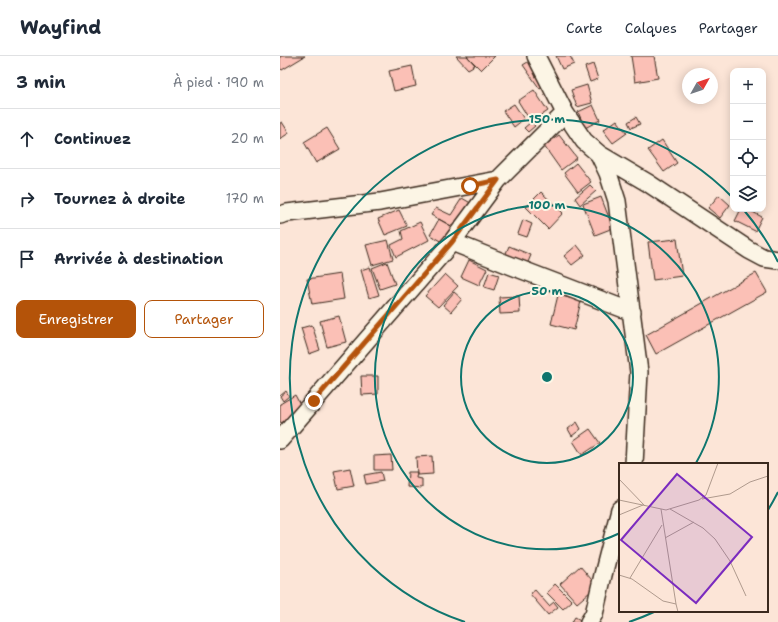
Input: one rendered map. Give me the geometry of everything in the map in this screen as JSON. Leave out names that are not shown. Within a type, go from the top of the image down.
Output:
[{"type":"street","points":[[536,56],[565,113],[584,141],[599,154],[648,183],[749,250],[771,259],[778,272]]},
{"type":"street","points":[[280,440],[452,242],[498,180],[565,113]]},
{"type":"street","points":[[599,154],[608,173],[617,201],[639,372],[634,463]]},
{"type":"street","points":[[280,215],[309,210],[380,202],[498,180]]},
{"type":"street","points":[[452,242],[632,312]]},
{"type":"street","points":[[589,622],[594,614],[619,513]]},
{"type":"building","points":[[280,56],[305,56],[282,70],[280,68]]},
{"type":"building","points":[[456,56],[467,56],[475,65],[468,69]]},
{"type":"building","points":[[467,56],[495,56],[481,70]]},
{"type":"building","points":[[556,56],[570,56],[574,64],[562,69]]},
{"type":"building","points":[[631,56],[654,56],[658,78],[635,82]]},
{"type":"building","points":[[531,60],[548,84],[540,89],[523,65]]},
{"type":"building","points":[[593,64],[598,79],[590,82],[585,67]]},
{"type":"building","points":[[412,66],[416,86],[394,91],[389,71]]},
{"type":"building","points":[[587,85],[592,103],[577,107],[571,90]]},
{"type":"building","points":[[534,90],[548,111],[531,122],[518,101]]},
{"type":"building","points":[[514,104],[524,119],[514,127],[503,111]]},
{"type":"building","points":[[593,105],[600,120],[585,128],[578,112]]},
{"type":"building","points":[[636,117],[640,124],[631,128],[628,122]]},
{"type":"building","points":[[617,120],[627,133],[613,143],[603,130]]},
{"type":"building","points":[[282,122],[289,133],[280,139],[280,123]]},
{"type":"building","points":[[531,122],[535,126],[528,132],[524,128]]},
{"type":"building","points":[[327,128],[340,149],[316,163],[304,142]]},
{"type":"building","points":[[559,135],[577,158],[561,170],[544,146]]},
{"type":"building","points":[[662,140],[677,163],[664,172],[648,150]]},
{"type":"building","points":[[576,163],[591,182],[578,192],[564,173]]},
{"type":"building","points":[[590,185],[596,191],[580,205],[575,198]]},
{"type":"building","points":[[541,192],[563,213],[548,229],[526,207]]},
{"type":"building","points":[[719,195],[730,205],[720,218],[708,208]]},
{"type":"building","points":[[601,197],[613,228],[595,235],[583,204]]},
{"type":"building","points":[[462,198],[474,205],[457,229],[431,215],[436,208],[451,215]]},
{"type":"building","points":[[399,210],[407,226],[385,235],[378,219]]},
{"type":"building","points":[[740,212],[753,212],[762,217],[755,231],[735,221]]},
{"type":"building","points":[[439,219],[456,229],[447,245],[430,235]]},
{"type":"building","points":[[523,220],[532,224],[527,237],[518,234]]},
{"type":"building","points":[[420,222],[429,240],[396,257],[391,245],[403,239],[401,231]]},
{"type":"building","points":[[677,239],[682,276],[653,280],[648,242]]},
{"type":"building","points":[[388,240],[393,259],[372,265],[366,245]]},
{"type":"building","points":[[577,245],[585,255],[572,265],[564,256]]},
{"type":"building","points":[[509,246],[531,255],[526,267],[504,258]]},
{"type":"building","points":[[469,260],[487,269],[479,285],[461,277]]},
{"type":"building","points":[[387,262],[395,284],[380,289],[372,268]]},
{"type":"building","points":[[370,267],[379,295],[369,298],[361,270]]},
{"type":"building","points":[[489,272],[499,275],[494,290],[484,287]]},
{"type":"building","points":[[756,273],[767,292],[656,354],[646,335]]},
{"type":"building","points":[[340,274],[344,299],[312,304],[307,279]]},
{"type":"building","points":[[445,274],[458,286],[438,307],[425,296]]},
{"type":"building","points":[[454,292],[462,299],[451,312],[443,305]]},
{"type":"building","points":[[558,295],[581,301],[574,330],[551,324]]},
{"type":"building","points":[[519,296],[520,313],[500,314],[499,297]]},
{"type":"building","points":[[339,316],[346,342],[327,347],[320,321]]},
{"type":"building","points":[[312,325],[320,350],[309,354],[301,328]]},
{"type":"building","points":[[361,376],[378,376],[378,394],[362,395]]},
{"type":"building","points":[[286,391],[289,396],[283,401],[280,396]]},
{"type":"building","points":[[295,395],[303,410],[281,423],[280,404]]},
{"type":"building","points":[[577,422],[581,429],[572,436],[568,429]]},
{"type":"building","points":[[590,429],[600,443],[582,455],[573,441]]},
{"type":"building","points":[[391,455],[392,470],[374,470],[374,456]]},
{"type":"building","points":[[432,456],[433,474],[417,475],[416,457]]},
{"type":"building","points":[[350,468],[354,486],[338,489],[334,471]]},
{"type":"building","points":[[381,472],[383,481],[366,484],[364,475]]},
{"type":"building","points":[[408,472],[417,472],[416,478],[422,479],[422,488],[407,487]]},
{"type":"building","points":[[580,566],[597,586],[577,603],[560,584]]},
{"type":"building","points":[[555,584],[572,601],[563,609],[547,593]]},
{"type":"building","points":[[535,590],[549,606],[554,602],[558,607],[548,615],[530,594]]},
{"type":"building","points":[[575,617],[584,622],[572,622]]},
{"type":"route","points":[[314,401],[452,242],[498,180],[470,186]]}]
